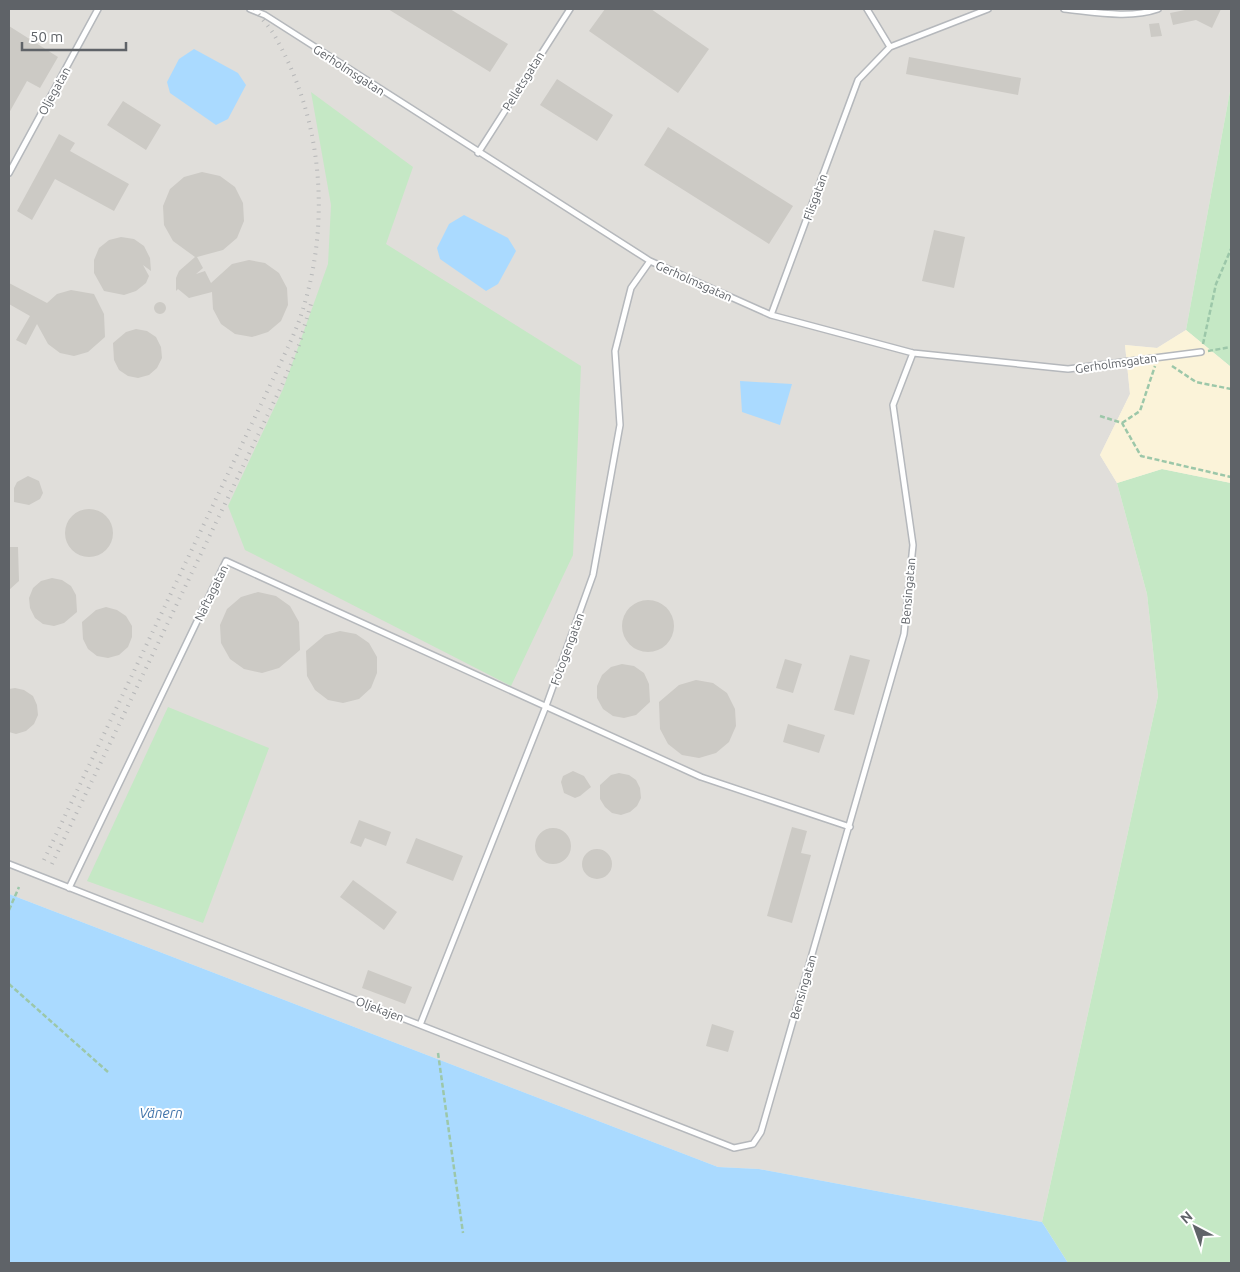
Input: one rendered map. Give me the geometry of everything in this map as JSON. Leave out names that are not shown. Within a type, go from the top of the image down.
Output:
[{"type":"lane","name":"Oljegatan","points":[[9,173],[98,9]]},
{"type":"lane","name":"Gerholmsgatan","points":[[250,9],[265,15],[478,153],[650,261],[771,315],[913,353],[1068,369],[1201,352]]},
{"type":"lane","points":[[265,15],[268,9]]},
{"type":"lane","name":"Pelletsgatan","points":[[478,153],[570,9]]},
{"type":"lane","points":[[868,9],[890,47],[988,9]]},
{"type":"lane","points":[[1064,9],[1110,13],[1150,12],[1158,9]]},
{"type":"lane","name":"Flisgatan","points":[[771,315],[858,80],[890,47]]},
{"type":"lane","name":"Fotogengatan","points":[[420,1024],[546,706],[593,575],[620,425],[615,351],[631,288],[650,261]]},
{"type":"lane","name":"Bensingatan","points":[[753,1144],[762,1132],[904,634],[913,544],[893,405],[913,353]]},
{"type":"lane","name":"Naftagatan","points":[[68,888],[226,561],[546,706]]},
{"type":"lane","points":[[546,706],[701,777],[850,827]]},
{"type":"lane","name":"Oljekajen","points":[[9,864],[734,1148],[753,1144]]},
{"type":"path","points":[[1231,248],[1216,284],[1201,352],[1231,346]]},
{"type":"path","points":[[1122,423],[1140,411],[1159,357],[1196,382],[1231,390]]},
{"type":"path","points":[[1100,416],[1122,423],[1141,456],[1231,477]]},
{"type":"path","points":[[9,910],[19,887]]},
{"type":"path","points":[[9,984],[108,1072]]},
{"type":"path","points":[[438,1053],[464,1233]]},
{"type":"shaded area","points":[[9,9],[1231,9],[1231,86],[1186,330],[1157,348],[1125,345],[1130,394],[1100,455],[1117,483],[1147,594],[1158,696],[1042,1222],[759,1169],[718,1167],[9,894]]},
{"type":"green space","points":[[1231,86],[1231,367],[1186,330]]},
{"type":"green space","points":[[311,92],[413,167],[386,244],[581,366],[573,555],[511,686],[245,550],[228,506],[283,389],[328,264],[331,205]]},
{"type":"green space","points":[[1162,469],[1231,483],[1231,1263],[1068,1263],[1042,1222],[1158,696],[1147,594],[1117,483]]},
{"type":"green space","points":[[168,707],[269,748],[203,923],[87,881]]},
{"type":"sand","points":[[1186,330],[1231,367],[1231,483],[1162,469],[1117,483],[1100,455],[1130,394],[1125,345],[1157,348]]},
{"type":"water","points":[[194,49],[238,73],[246,85],[228,119],[216,125],[170,93],[167,82],[179,59]]},
{"type":"water","points":[[464,215],[508,238],[516,251],[498,284],[486,291],[440,259],[437,248],[449,224]]},
{"type":"water","points":[[740,381],[792,384],[780,425],[742,412]]},
{"type":"water","name":"Vänern","points":[[9,894],[718,1167],[759,1169],[1042,1222],[1068,1263],[9,1263]]},
{"type":"building","points":[[388,9],[450,9],[508,44],[490,72]]},
{"type":"building","points":[[605,9],[651,9],[709,49],[678,93],[589,31]]},
{"type":"building","points":[[1190,9],[1221,9],[1212,28],[1196,20],[1173,25],[1170,13]]},
{"type":"building","points":[[1159,23],[1162,36],[1151,37],[1149,24]]},
{"type":"building","points":[[9,26],[58,57],[40,88],[27,81],[9,113]]},
{"type":"building","points":[[909,57],[1021,78],[1018,95],[906,74]]},
{"type":"building","points":[[557,79],[613,115],[597,141],[540,105]]},
{"type":"building","points":[[123,101],[161,125],[146,150],[107,125]]},
{"type":"building","points":[[668,127],[793,206],[769,244],[644,165]]},
{"type":"building","points":[[59,134],[75,143],[70,151],[129,184],[114,211],[55,179],[32,220],[17,211]]},
{"type":"building","points":[[202,172],[220,176],[235,187],[243,203],[244,221],[237,238],[223,250],[197,257],[203,268],[196,274],[205,271],[211,283],[232,264],[249,260],[265,263],[279,273],[287,288],[288,305],[281,321],[268,332],[252,337],[235,334],[221,324],[213,309],[212,292],[189,298],[178,289],[176,291],[176,278],[179,271],[195,257],[173,241],[164,225],[163,206],[170,189],[184,177]]},
{"type":"building","points":[[934,230],[965,237],[954,288],[922,281]]},
{"type":"building","points":[[121,237],[134,239],[144,246],[150,258],[151,271],[143,265],[149,276],[146,283],[136,291],[124,295],[104,291],[94,273],[94,260],[99,248],[109,240]]},
{"type":"building","points":[[9,283],[47,303],[57,294],[71,290],[94,294],[104,314],[105,337],[88,352],[74,356],[60,353],[48,344],[37,324],[26,345],[16,340],[30,316],[9,304]]},
{"type":"building","points":[[160,302],[166,308],[160,314],[154,308]]},
{"type":"building","points":[[136,329],[147,331],[156,337],[161,347],[162,358],[157,368],[149,375],[138,378],[128,376],[119,370],[114,360],[113,343],[126,332]]},
{"type":"building","points":[[28,476],[39,481],[43,493],[40,499],[29,505],[14,502],[14,488],[17,482]]},
{"type":"building","points":[[89,509],[98,511],[106,516],[111,524],[113,533],[111,542],[106,550],[98,555],[89,557],[80,555],[72,550],[67,542],[65,533],[67,524],[72,516],[80,511]]},
{"type":"building","points":[[9,547],[18,547],[19,581],[9,590]]},
{"type":"building","points":[[52,578],[62,580],[71,586],[76,595],[77,612],[64,623],[54,626],[43,624],[35,618],[30,608],[29,598],[33,588],[41,581]]},
{"type":"building","points":[[258,592],[276,596],[290,606],[299,622],[300,650],[279,668],[262,673],[244,669],[230,659],[221,643],[220,625],[227,609],[241,597]]},
{"type":"building","points":[[643,600],[653,600],[667,607],[674,621],[674,631],[667,645],[653,652],[643,652],[633,648],[626,641],[622,631],[622,621],[626,611],[633,604]]},
{"type":"building","points":[[106,607],[117,610],[126,616],[132,626],[132,637],[128,647],[119,655],[108,658],[97,656],[88,649],[83,639],[82,622],[96,610]]},
{"type":"building","points":[[340,631],[356,634],[369,643],[377,657],[377,673],[371,688],[359,699],[343,703],[328,700],[315,690],[307,676],[306,651],[325,635]]},
{"type":"building","points":[[850,655],[870,660],[854,715],[834,710]]},
{"type":"building","points":[[785,659],[802,664],[793,693],[776,688]]},
{"type":"building","points":[[622,664],[634,666],[644,673],[649,684],[650,702],[636,715],[624,718],[613,716],[603,709],[597,698],[597,686],[602,675],[611,667]]},
{"type":"building","points":[[696,680],[713,683],[727,693],[735,709],[736,726],[729,742],[716,753],[699,758],[682,755],[668,744],[660,729],[659,702],[679,685]]},
{"type":"building","points":[[9,689],[24,690],[33,696],[37,705],[38,715],[34,724],[26,731],[16,734],[9,732]]},
{"type":"building","points":[[788,724],[825,735],[819,753],[783,742]]},
{"type":"building","points":[[573,771],[584,776],[591,787],[575,798],[564,793],[561,782],[563,776]]},
{"type":"building","points":[[619,773],[629,775],[636,780],[640,788],[641,798],[637,806],[630,812],[621,815],[612,813],[600,799],[600,785],[611,775]]},
{"type":"building","points":[[359,820],[391,832],[386,846],[365,838],[361,847],[350,843]]},
{"type":"building","points":[[792,827],[807,831],[801,853],[811,855],[792,923],[767,916]]},
{"type":"building","points":[[553,828],[560,829],[566,833],[570,839],[570,853],[566,859],[560,863],[553,864],[546,863],[540,859],[536,853],[535,846],[536,839],[540,833],[546,829]]},
{"type":"building","points":[[416,838],[463,856],[453,881],[406,863]]},
{"type":"building","points":[[597,849],[608,853],[612,864],[608,875],[597,879],[586,875],[582,864],[586,853]]},
{"type":"building","points":[[353,880],[397,912],[384,930],[340,897]]},
{"type":"building","points":[[368,970],[412,987],[405,1004],[362,988]]},
{"type":"building","points":[[712,1024],[734,1031],[728,1052],[706,1046]]},
{"type":"railway","points":[[44,860],[287,349],[299,321],[309,285],[316,249],[319,212],[318,174],[312,137],[303,101],[290,66],[273,33],[255,9]]},
{"type":"railway","points":[[52,864],[283,383],[299,345],[311,304]]}]
